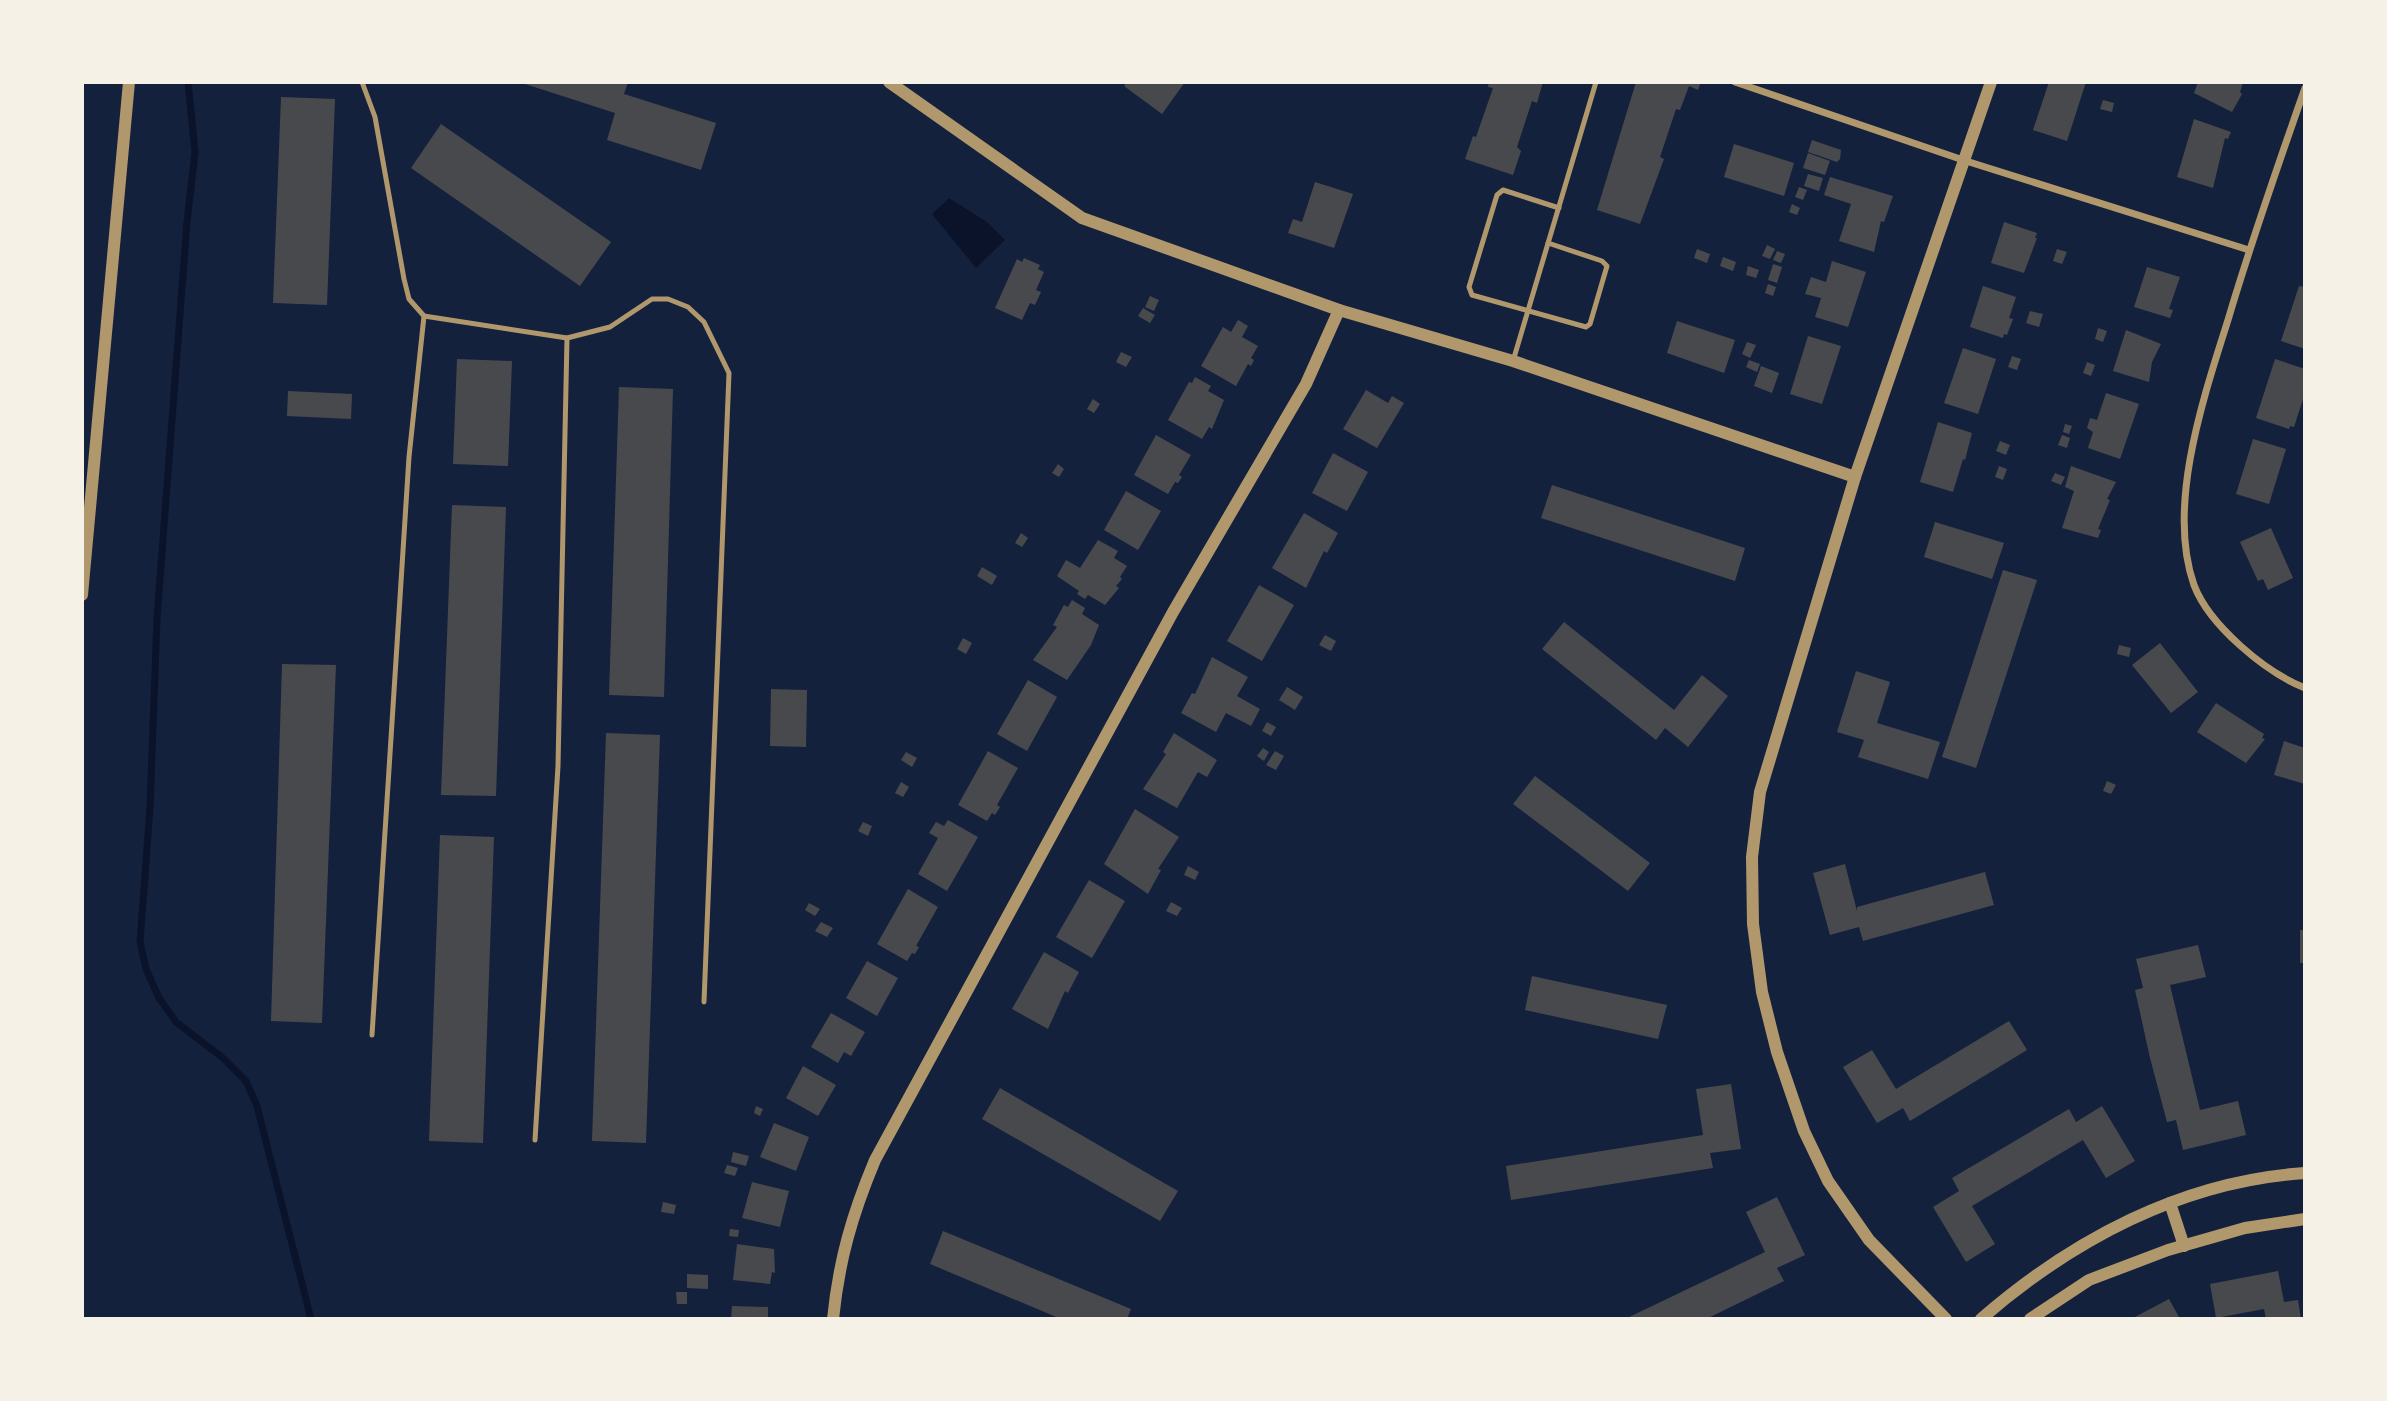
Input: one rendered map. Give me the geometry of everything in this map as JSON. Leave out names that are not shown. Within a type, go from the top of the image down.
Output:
[{"type":"street","points":[[82,596],[129,82]]},
{"type":"street","points":[[890,82],[1082,218],[1339,310],[1513,361],[1855,477]]},
{"type":"street","points":[[1735,82],[1966,162],[2249,250]]},
{"type":"street","points":[[1947,1319],[1869,1240],[1828,1181],[1807,1139],[1777,1052],[1762,992],[1753,924],[1752,857],[1760,792],[1855,477],[1966,162],[1991,82]]},
{"type":"street","points":[[2305,88],[2249,250],[2203,399],[2189,467],[2185,518],[2194,584],[2206,608],[2221,627],[2275,671],[2305,688]]},
{"type":"street","points":[[833,1319],[839,1265],[858,1201],[875,1160],[1134,683],[1306,384],[1339,310]]},
{"type":"street","points":[[1981,1319],[2008,1296],[2089,1239],[2117,1223],[2170,1203],[2259,1179],[2305,1172]]},
{"type":"street","points":[[2170,1203],[2183,1246]]},
{"type":"street","points":[[2030,1319],[2089,1280],[2183,1246],[2245,1228],[2305,1219]]},
{"type":"lane","points":[[362,82],[376,117],[409,299],[424,316],[567,338],[610,327],[652,299],[668,299],[688,307],[704,322],[729,373],[704,1002]]},
{"type":"lane","points":[[1513,361],[1596,82]]},
{"type":"lane","points":[[1548,243],[1602,261],[1607,266],[1590,324],[1581,328],[1472,295],[1469,287],[1497,195],[1503,190],[1559,208]]},
{"type":"lane","points":[[372,1035],[409,457],[424,316]]},
{"type":"lane","points":[[536,1140],[558,766],[567,338]]},
{"type":"water","points":[[949,198],[987,222],[1005,240],[976,268],[932,214]]},
{"type":"building","points":[[628,82],[624,94],[716,123],[701,170],[607,140],[615,113],[522,83]]},
{"type":"building","points":[[1127,82],[1185,82],[1162,114],[1124,86]]},
{"type":"building","points":[[1489,82],[1543,82],[1537,103],[1532,101],[1517,147],[1521,151],[1513,175],[1465,159],[1473,136],[1476,137],[1493,88],[1488,87]]},
{"type":"building","points":[[1636,82],[1701,82],[1698,90],[1689,86],[1680,110],[1676,109],[1660,157],[1664,159],[1640,224],[1597,210]]},
{"type":"building","points":[[2049,82],[2086,82],[2067,141],[2033,130]]},
{"type":"building","points":[[2198,82],[2243,82],[2240,92],[2242,94],[2232,112],[2194,93]]},
{"type":"building","points":[[281,97],[335,99],[327,305],[273,303]]},
{"type":"building","points":[[2103,100],[2114,103],[2112,112],[2100,109]]},
{"type":"building","points":[[2194,119],[2231,132],[2228,139],[2225,138],[2213,188],[2177,177]]},
{"type":"building","points":[[441,124],[611,242],[580,286],[411,168]]},
{"type":"building","points":[[1812,140],[1841,150],[1840,159],[1837,162],[1808,152]]},
{"type":"building","points":[[1734,144],[1794,163],[1784,196],[1724,177]]},
{"type":"building","points":[[1808,153],[1830,161],[1825,175],[1803,168]]},
{"type":"building","points":[[1808,174],[1823,178],[1819,191],[1804,186]]},
{"type":"building","points":[[1830,177],[1893,196],[1884,222],[1881,221],[1874,252],[1839,241],[1851,204],[1824,195]]},
{"type":"building","points":[[1315,182],[1353,194],[1334,248],[1288,233],[1293,219],[1302,222]]},
{"type":"building","points":[[1799,187],[1807,190],[1803,200],[1795,197]]},
{"type":"building","points":[[1792,204],[1800,208],[1797,215],[1789,212]]},
{"type":"building","points":[[2004,222],[2037,233],[2024,273],[1991,263]]},
{"type":"building","points":[[1767,245],[1775,249],[1770,259],[1762,256]]},
{"type":"building","points":[[1697,249],[1710,254],[1707,263],[1694,258]]},
{"type":"building","points":[[2057,249],[2067,252],[2062,264],[2053,261]]},
{"type":"building","points":[[1777,251],[1785,254],[1781,263],[1773,260]]},
{"type":"building","points":[[1723,257],[1736,262],[1733,271],[1720,266]]},
{"type":"building","points":[[1024,258],[1040,265],[1038,269],[1044,272],[1036,290],[1041,292],[1035,305],[1030,303],[1022,320],[995,308],[1017,259],[1022,262]]},
{"type":"building","points":[[1832,261],[1866,272],[1848,327],[1815,317],[1821,298],[1805,294],[1811,277],[1826,282]]},
{"type":"building","points":[[1773,264],[1782,267],[1777,283],[1768,280]]},
{"type":"building","points":[[1748,266],[1759,270],[1756,278],[1746,275]]},
{"type":"building","points":[[2147,267],[2180,277],[2169,309],[2173,310],[2170,318],[2134,307]]},
{"type":"building","points":[[1768,284],[1776,287],[1773,296],[1765,293]]},
{"type":"building","points":[[1983,286],[2016,297],[2009,318],[2013,319],[2007,335],[2004,334],[2003,338],[1970,327]]},
{"type":"building","points":[[2299,286],[2305,287],[2305,349],[2281,341]]},
{"type":"building","points":[[1150,296],[1159,300],[1154,311],[1145,307]]},
{"type":"building","points":[[1143,308],[1155,315],[1150,323],[1138,316]]},
{"type":"building","points":[[2030,311],[2043,314],[2039,327],[2026,323]]},
{"type":"building","points":[[1238,320],[1248,326],[1242,337],[1258,346],[1251,358],[1254,360],[1251,366],[1248,364],[1236,386],[1201,366],[1223,327],[1231,332]]},
{"type":"building","points":[[1677,321],[1735,340],[1724,373],[1667,353]]},
{"type":"building","points":[[2098,328],[2107,331],[2103,342],[2095,339]]},
{"type":"building","points":[[2126,330],[2161,344],[2152,362],[2149,382],[2113,371]]},
{"type":"building","points":[[1808,336],[1841,346],[1822,404],[1790,394]]},
{"type":"building","points":[[1747,342],[1756,345],[1750,358],[1742,354]]},
{"type":"building","points":[[1963,348],[1996,359],[1978,414],[1944,403]]},
{"type":"building","points":[[1121,352],[1132,357],[1126,367],[1116,362]]},
{"type":"building","points":[[2012,356],[2021,359],[2017,370],[2008,367]]},
{"type":"building","points":[[457,359],[512,361],[508,466],[453,464]]},
{"type":"building","points":[[2275,359],[2305,369],[2305,393],[2294,427],[2290,426],[2289,429],[2256,418]]},
{"type":"building","points":[[1749,360],[1760,364],[1757,372],[1746,367]]},
{"type":"building","points":[[2087,362],[2095,365],[2091,376],[2083,373]]},
{"type":"building","points":[[1761,366],[1779,373],[1772,393],[1754,386]]},
{"type":"building","points":[[1195,377],[1211,386],[1208,391],[1224,400],[1212,429],[1209,427],[1202,439],[1168,420],[1189,382],[1192,383]]},
{"type":"building","points":[[619,387],[673,389],[664,697],[609,695]]},
{"type":"building","points":[[1366,390],[1388,403],[1392,396],[1404,403],[1377,448],[1343,429]]},
{"type":"building","points":[[288,391],[352,394],[351,419],[287,416]]},
{"type":"building","points":[[2106,393],[2139,404],[2120,459],[2088,448],[2093,432],[2087,428],[2090,418],[2097,420]]},
{"type":"building","points":[[1093,399],[1100,404],[1094,413],[1087,409]]},
{"type":"building","points":[[1938,422],[1972,433],[1953,492],[1920,482]]},
{"type":"building","points":[[2065,424],[2072,426],[2069,434],[2063,432]]},
{"type":"building","points":[[1156,435],[1191,455],[1179,475],[1182,477],[1178,483],[1175,482],[1168,494],[1134,475]]},
{"type":"building","points":[[2062,435],[2070,438],[2067,448],[2058,445]]},
{"type":"building","points":[[2253,439],[2286,449],[2269,504],[2236,494]]},
{"type":"building","points":[[2000,441],[2010,445],[2006,455],[1996,451]]},
{"type":"building","points":[[1333,453],[1368,472],[1347,511],[1312,493]]},
{"type":"building","points":[[1058,464],[1064,469],[1059,477],[1052,473]]},
{"type":"building","points":[[1999,466],[2007,469],[2003,480],[1995,477]]},
{"type":"building","points":[[2071,466],[2116,482],[2107,499],[2110,500],[2098,529],[2101,530],[2098,538],[2062,528],[2074,491],[2065,487]]},
{"type":"building","points":[[2055,473],[2065,477],[2061,485],[2051,481]]},
{"type":"building","points":[[1552,485],[1745,548],[1735,581],[1541,518]]},
{"type":"building","points":[[1126,491],[1161,511],[1138,550],[1104,530]]},
{"type":"building","points":[[452,505],[506,507],[496,796],[441,795]]},
{"type":"building","points":[[1304,513],[1338,533],[1327,553],[1324,551],[1306,588],[1272,568]]},
{"type":"building","points":[[1935,522],[2004,543],[1992,579],[1924,557]]},
{"type":"building","points":[[2271,528],[2293,578],[2268,590],[2263,579],[2258,581],[2240,542]]},
{"type":"building","points":[[1021,533],[1028,538],[1022,547],[1015,543]]},
{"type":"building","points":[[1098,540],[1118,551],[1114,558],[1127,566],[1116,586],[1119,588],[1105,605],[1088,595],[1085,599],[1077,594],[1079,591],[1057,576],[1066,560],[1080,568]]},
{"type":"building","points":[[982,567],[997,576],[992,585],[977,576]]},
{"type":"building","points":[[2003,570],[2037,580],[1976,768],[1942,757]]},
{"type":"building","points":[[1259,585],[1294,605],[1262,661],[1227,641]]},
{"type":"building","points":[[1072,600],[1085,608],[1082,614],[1099,625],[1091,645],[1067,680],[1033,660],[1057,627],[1053,625],[1064,605],[1068,607]]},
{"type":"building","points":[[1564,622],[1674,710],[1702,675],[1728,696],[1688,747],[1665,728],[1656,740],[1542,649]]},
{"type":"building","points":[[1325,635],[1336,641],[1331,651],[1319,645]]},
{"type":"building","points":[[963,638],[972,643],[966,654],[957,649]]},
{"type":"building","points":[[2160,643],[2198,692],[2171,713],[2132,665]]},
{"type":"building","points":[[2119,645],[2131,648],[2129,657],[2117,654]]},
{"type":"building","points":[[1212,657],[1248,677],[1237,696],[1260,709],[1251,726],[1226,713],[1216,732],[1181,713],[1192,693],[1195,694]]},
{"type":"building","points":[[282,664],[336,665],[322,1023],[271,1021]]},
{"type":"building","points":[[1856,671],[1890,682],[1877,723],[1940,742],[1928,779],[1858,757],[1864,740],[1837,732]]},
{"type":"building","points":[[1028,680],[1057,697],[1027,751],[997,734]]},
{"type":"building","points":[[1287,687],[1303,697],[1295,710],[1279,700]]},
{"type":"building","points":[[771,689],[807,690],[806,747],[770,746]]},
{"type":"building","points":[[2216,703],[2264,734],[2262,738],[2265,739],[2246,763],[2197,732]]},
{"type":"building","points":[[1267,722],[1276,727],[1271,736],[1262,731]]},
{"type":"building","points":[[606,733],[660,735],[646,1143],[592,1141]]},
{"type":"building","points":[[1174,733],[1217,760],[1207,777],[1198,772],[1177,808],[1143,789],[1166,754],[1163,752]]},
{"type":"building","points":[[2284,741],[2305,748],[2305,784],[2274,775]]},
{"type":"building","points":[[1263,748],[1269,752],[1264,761],[1257,756]]},
{"type":"building","points":[[988,751],[1018,768],[997,805],[1000,807],[987,821],[958,805]]},
{"type":"building","points":[[1275,751],[1284,756],[1276,770],[1266,765]]},
{"type":"building","points":[[906,752],[917,758],[912,767],[901,760]]},
{"type":"building","points":[[1535,776],[1650,863],[1628,891],[1513,804]]},
{"type":"building","points":[[2107,781],[2116,785],[2111,794],[2103,791]]},
{"type":"building","points":[[901,782],[909,787],[903,797],[895,793]]},
{"type":"building","points":[[1135,809],[1179,837],[1158,869],[1161,870],[1148,894],[1104,864]]},
{"type":"building","points":[[948,820],[978,837],[947,891],[918,874],[938,838],[929,833],[936,822],[944,826]]},
{"type":"building","points":[[863,822],[872,826],[868,836],[858,831]]},
{"type":"building","points":[[440,835],[494,837],[483,1143],[429,1141]]},
{"type":"building","points":[[1845,864],[1857,911],[1857,907],[1985,872],[1994,905],[1863,941],[1859,927],[1830,935],[1813,873]]},
{"type":"building","points":[[1188,866],[1199,872],[1195,880],[1184,875]]},
{"type":"building","points":[[1089,880],[1125,901],[1092,958],[1056,937]]},
{"type":"building","points":[[908,889],[938,907],[916,946],[919,947],[915,954],[912,953],[907,961],[877,944]]},
{"type":"building","points":[[1171,902],[1182,908],[1177,916],[1166,911]]},
{"type":"building","points":[[809,903],[820,909],[815,916],[805,910]]},
{"type":"building","points":[[821,922],[833,928],[827,937],[815,931]]},
{"type":"building","points":[[2300,930],[2305,930],[2305,963],[2300,963]]},
{"type":"building","points":[[2198,945],[2206,977],[2170,985],[2200,1110],[2238,1101],[2246,1135],[2183,1150],[2176,1120],[2167,1122],[2150,1058],[2135,990],[2143,988],[2136,959]]},
{"type":"building","points":[[1044,952],[1079,972],[1068,993],[1065,991],[1048,1029],[1012,1009]]},
{"type":"building","points":[[867,961],[898,978],[877,1016],[846,998]]},
{"type":"building","points":[[1532,976],[1667,1005],[1658,1039],[1525,1010]]},
{"type":"building","points":[[831,1013],[865,1032],[851,1056],[844,1052],[838,1063],[811,1047]]},
{"type":"building","points":[[2009,1021],[2027,1050],[1910,1121],[1903,1108],[1877,1123],[1843,1067],[1872,1050],[1896,1089]]},
{"type":"building","points":[[803,1066],[836,1085],[818,1116],[786,1098]]},
{"type":"building","points":[[1731,1084],[1741,1149],[1710,1153],[1713,1168],[1511,1200],[1506,1166],[1703,1135],[1696,1089]]},
{"type":"building","points":[[1000,1088],[1178,1191],[1160,1221],[982,1119]]},
{"type":"building","points":[[756,1106],[763,1109],[760,1116],[754,1113]]},
{"type":"building","points":[[2102,1106],[2135,1161],[2106,1178],[2083,1140],[1972,1206],[1995,1244],[1966,1262],[1933,1207],[1959,1191],[1952,1178],[2069,1109],[2076,1122]]},
{"type":"building","points":[[774,1123],[809,1137],[796,1171],[760,1157]]},
{"type":"building","points":[[733,1152],[749,1156],[746,1166],[731,1162]]},
{"type":"building","points":[[727,1165],[738,1168],[735,1176],[724,1173]]},
{"type":"building","points":[[752,1182],[789,1191],[780,1227],[742,1218]]},
{"type":"building","points":[[1777,1197],[1805,1255],[1777,1268],[1784,1281],[1706,1319],[1625,1319],[1765,1252],[1746,1212]]},
{"type":"building","points":[[663,1202],[676,1205],[674,1214],[661,1212]]},
{"type":"building","points":[[730,1229],[739,1230],[738,1237],[729,1236]]},
{"type":"building","points":[[943,1231],[1131,1309],[1127,1319],[1061,1319],[930,1264]]},
{"type":"building","points":[[737,1244],[774,1249],[775,1273],[772,1272],[770,1284],[733,1280]]},
{"type":"building","points":[[2278,1271],[2284,1302],[2298,1300],[2301,1319],[2266,1319],[2264,1309],[2216,1318],[2210,1284]]},
{"type":"building","points":[[687,1274],[708,1275],[708,1289],[687,1288]]},
{"type":"building","points":[[676,1292],[687,1292],[687,1304],[677,1304]]},
{"type":"building","points":[[2169,1299],[2180,1319],[2131,1319],[2152,1308]]},
{"type":"building","points":[[732,1306],[768,1307],[768,1319],[731,1319]]},
{"type":"waterway","points":[[188,82],[195,152],[187,222],[157,618],[150,808],[140,942],[146,969],[159,998],[176,1022],[223,1058],[246,1081],[257,1106],[311,1319]]}]
